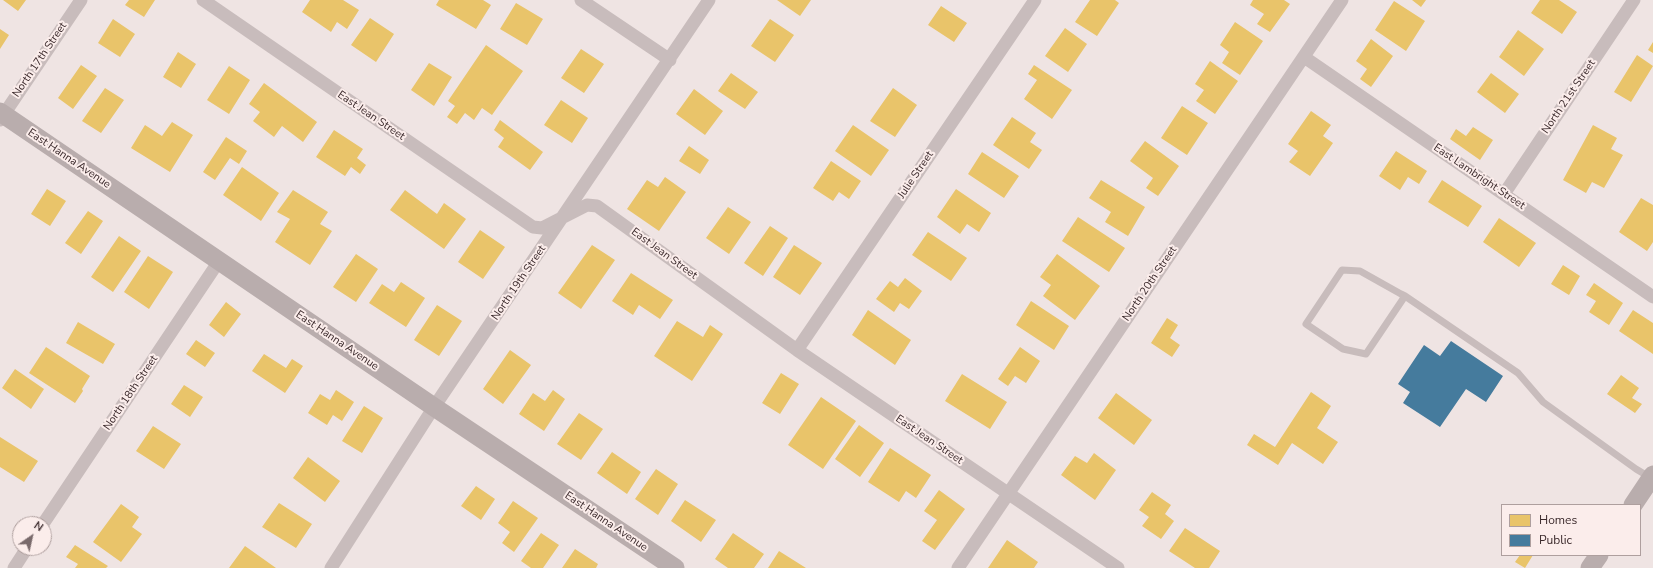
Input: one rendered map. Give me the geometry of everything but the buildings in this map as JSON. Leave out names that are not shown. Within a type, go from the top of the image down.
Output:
[{"type":"street","name":"North 17th Street","points":[[1,116],[81,0]]},
{"type":"street","name":"East Jean Street","points":[[203,0],[532,227],[542,228],[587,205],[597,206],[797,350],[1118,568]]},
{"type":"street","points":[[581,0],[670,60]]},
{"type":"street","name":"North 19th Street","points":[[331,568],[434,408],[566,215],[709,0]]},
{"type":"street","name":"Julie Street","points":[[797,350],[1035,0]]},
{"type":"street","name":"North 20th Street","points":[[958,568],[1342,0]]},
{"type":"street","name":"North 21st Street","points":[[1504,194],[1634,0]]},
{"type":"street","name":"East Lambright Street","points":[[1304,57],[1653,297]]},
{"type":"street","name":"East Hanna Avenue","points":[[1,116],[219,261],[434,408],[675,568]]},
{"type":"street","name":"North 18th Street","points":[[48,516],[219,261]]},
{"type":"street","points":[[1634,504],[1652,477]]},
{"type":"street","points":[[14,568],[22,556]]},
{"type":"street","points":[[1590,568],[1598,556]]},
{"type":"lane","points":[[1404,296],[1366,354],[1343,349],[1306,324],[1342,270],[1360,271],[1384,283],[1404,296],[1518,373],[1543,402],[1636,469],[1652,477]]}]
